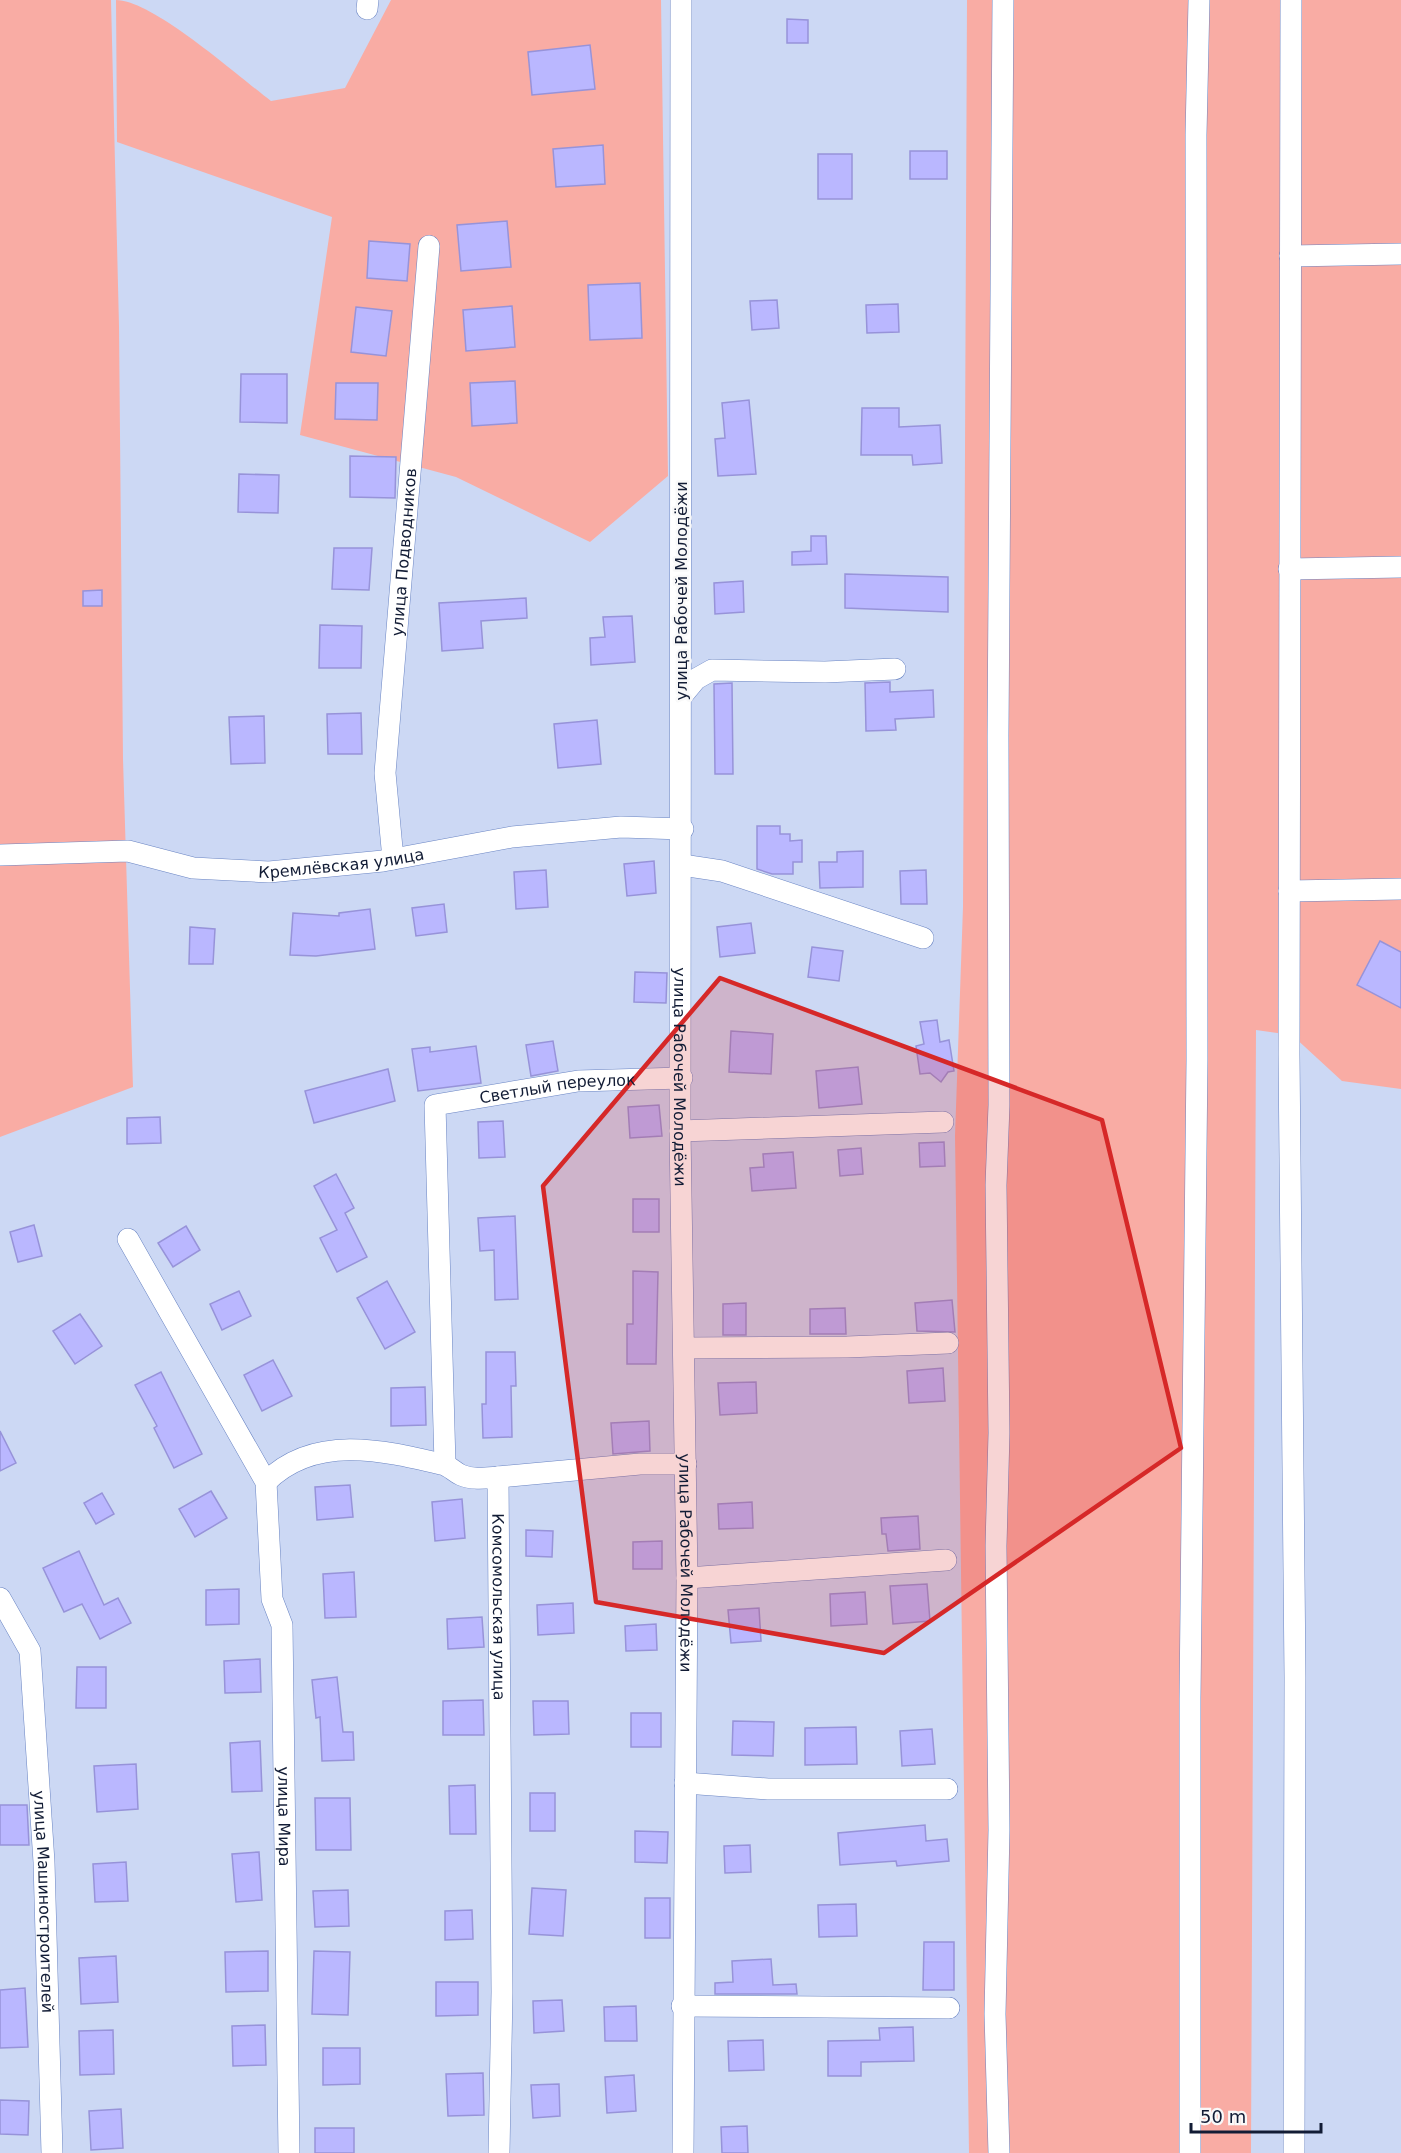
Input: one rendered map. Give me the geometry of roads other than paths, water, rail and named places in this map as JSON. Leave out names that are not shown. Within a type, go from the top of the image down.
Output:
[{"type":"street","name":"улица Рабочей Молодёжи","points":[[681,0],[682,1078],[680,1131],[687,1578],[682,2006],[683,2153]]},
{"type":"street","points":[[999,2153],[995,2014],[999,1830],[996,1546],[999,1432],[996,1185],[999,1093],[998,714],[1003,0]]},
{"type":"street","points":[[1190,2153],[1190,1698],[1197,1060],[1196,135],[1199,0]]},
{"type":"street","points":[[1291,0],[1289,891],[1295,1677],[1294,2153]]},
{"type":"street","name":"улица Подводников","points":[[393,859],[385,773],[429,246]]},
{"type":"street","points":[[1290,256],[1401,254]]},
{"type":"street","points":[[1289,569],[1401,567]]},
{"type":"street","points":[[681,697],[696,680],[712,670],[825,672],[895,669]]},
{"type":"street","name":"Кремлёвская улица","points":[[0,855],[128,851],[193,868],[269,872],[393,859],[512,837],[621,827],[682,829]]},
{"type":"street","points":[[682,865],[722,872],[923,938]]},
{"type":"street","points":[[1289,891],[1401,889]]},
{"type":"street","name":"Светлый переулок","points":[[445,1464],[435,1106],[578,1082],[682,1078]]},
{"type":"street","points":[[680,1131],[943,1122]]},
{"type":"street","points":[[128,1239],[266,1482],[298,1458],[335,1450],[389,1451],[445,1464],[461,1475],[481,1479],[640,1464],[686,1464]]},
{"type":"street","points":[[684,1348],[847,1347],[948,1343]]},
{"type":"street","name":"Комсомольская улица","points":[[498,1477],[502,1980],[499,2153]]},
{"type":"street","name":"улица Мира","points":[[266,1482],[272,1599],[282,1625],[289,2153]]},
{"type":"street","points":[[687,1578],[946,1560]]},
{"type":"street","name":"улица Машиностроителей","points":[[0,1598],[30,1651],[44,1862],[52,2153]]},
{"type":"street","points":[[685,1783],[768,1789],[947,1789]]},
{"type":"street","points":[[682,2006],[949,2008]]}]
